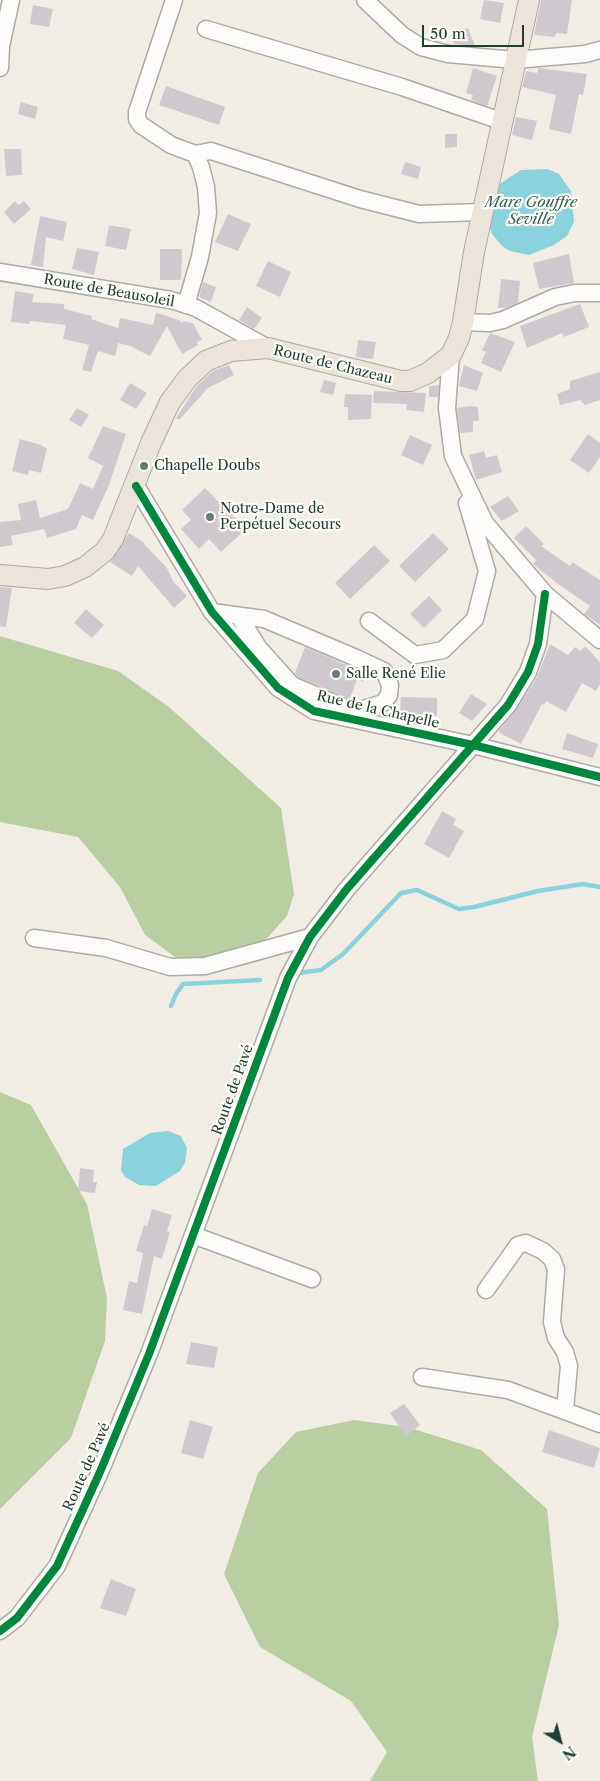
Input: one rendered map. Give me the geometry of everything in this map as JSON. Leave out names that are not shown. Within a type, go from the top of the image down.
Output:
[{"type":"main road","name":"Route de Chazeau","points":[[0,575],[48,579],[73,574],[86,568],[105,551],[113,540],[136,486],[151,443],[170,402],[187,379],[206,361],[218,355],[247,348],[268,348],[401,381],[410,381],[428,373],[451,355],[459,338],[463,322],[482,212],[529,0]]},
{"type":"street","points":[[0,68],[1,46],[11,0]]},
{"type":"street","points":[[174,0],[137,112],[137,119],[141,125],[171,145],[195,154],[212,151],[360,199],[420,214],[482,212]]},
{"type":"street","points":[[364,0],[402,35],[421,47],[448,54],[516,60],[595,55]]},
{"type":"street","points":[[206,29],[402,87],[502,121]]},
{"type":"street","points":[[186,305],[200,256],[208,213],[206,187],[201,167],[195,154]]},
{"type":"street","name":"Route de Beausoleil","points":[[0,272],[171,300],[196,308],[268,348]]},
{"type":"street","points":[[463,322],[490,323],[503,320],[555,297],[575,293],[600,293]]},
{"type":"street","points":[[369,621],[415,655],[443,650],[475,619],[487,571],[453,456],[447,408],[451,355]]},
{"type":"street","points":[[453,456],[485,523],[545,594],[600,640]]},
{"type":"street","name":"Rue de la Chapelle","points":[[136,486],[212,612],[278,688],[314,711],[473,745],[600,777]]},
{"type":"street","name":"Route de Pavé","points":[[0,1631],[17,1618],[57,1566],[100,1472],[149,1354],[288,978],[310,937],[346,890],[508,705],[528,672],[538,644],[545,594]]},
{"type":"street","points":[[212,612],[264,619],[384,671],[390,685],[390,695],[383,703],[360,710],[348,709],[292,686],[258,647],[239,616]]},
{"type":"street","points":[[34,938],[106,948],[170,967],[206,966],[310,937]]},
{"type":"street","points":[[193,1235],[312,1279]]},
{"type":"street","points":[[486,1290],[518,1245],[526,1244],[543,1251],[552,1259],[556,1269],[552,1322],[556,1338],[565,1352],[568,1366],[564,1410]]},
{"type":"street","points":[[422,1377],[508,1390],[600,1424]]},
{"type":"green space","points":[[0,636],[118,671],[169,707],[281,808],[294,894],[287,916],[252,955],[185,964],[145,935],[120,887],[78,837],[0,822]]},
{"type":"green space","points":[[0,1092],[31,1105],[87,1204],[107,1298],[105,1341],[71,1438],[0,1509]]},
{"type":"green space","points":[[354,1420],[407,1427],[481,1450],[547,1509],[559,1625],[532,1737],[538,1781],[370,1781],[387,1752],[351,1701],[260,1647],[224,1574],[258,1473],[296,1432]]},
{"type":"water","name":"Mare Gouffre Seville","points":[[548,169],[559,174],[571,191],[574,222],[567,236],[554,245],[529,255],[510,251],[502,246],[492,234],[487,220],[492,195],[501,183],[521,170]]},
{"type":"water","points":[[168,1131],[181,1136],[187,1148],[185,1163],[180,1171],[156,1186],[139,1185],[125,1177],[121,1170],[123,1149],[150,1133]]},
{"type":"building","points":[[484,0],[504,3],[500,23],[480,19]]},
{"type":"building","points":[[541,0],[572,0],[567,34],[556,33],[555,37],[534,35]]},
{"type":"building","points":[[33,5],[53,9],[49,27],[30,24]]},
{"type":"building","points":[[468,28],[475,46],[454,44],[451,34]]},
{"type":"building","points":[[473,68],[497,76],[487,106],[471,100],[473,95],[466,93]]},
{"type":"building","points":[[539,68],[587,74],[583,95],[579,94],[571,134],[549,129],[556,95],[522,87],[526,71],[537,73]]},
{"type":"building","points":[[166,86],[225,107],[219,125],[159,105]]},
{"type":"building","points":[[21,102],[38,107],[35,119],[18,114]]},
{"type":"building","points":[[516,117],[537,121],[532,140],[512,135]]},
{"type":"building","points":[[445,134],[457,134],[457,147],[445,148]]},
{"type":"building","points":[[4,149],[21,149],[22,175],[6,176]]},
{"type":"building","points":[[405,162],[421,167],[418,179],[401,174]]},
{"type":"building","points":[[15,201],[19,205],[24,201],[31,209],[14,224],[4,212]]},
{"type":"building","points":[[228,214],[251,224],[238,251],[215,242]]},
{"type":"building","points":[[40,216],[67,222],[63,241],[46,237],[43,267],[31,265]]},
{"type":"building","points":[[109,225],[131,229],[126,250],[105,246]]},
{"type":"building","points":[[77,248],[99,252],[94,275],[72,269]]},
{"type":"building","points":[[160,249],[182,249],[181,280],[160,280]]},
{"type":"building","points":[[569,254],[574,283],[539,289],[533,263]]},
{"type":"building","points":[[268,261],[291,272],[280,297],[256,286]]},
{"type":"building","points":[[501,279],[520,281],[518,303],[505,308],[498,308]]},
{"type":"building","points":[[203,282],[216,287],[211,302],[199,297]]},
{"type":"building","points":[[15,291],[34,294],[32,302],[64,304],[64,309],[92,316],[91,319],[118,328],[120,318],[153,325],[156,313],[161,314],[181,321],[181,324],[183,321],[193,323],[202,340],[197,342],[198,345],[182,354],[167,326],[150,356],[130,346],[118,343],[115,356],[98,351],[91,372],[82,370],[89,345],[63,339],[66,325],[30,321],[29,324],[11,322]]},
{"type":"building","points":[[580,304],[589,327],[564,337],[562,333],[527,348],[520,326]]},
{"type":"building","points":[[247,307],[262,318],[254,329],[239,320]]},
{"type":"building","points":[[490,333],[515,342],[501,372],[481,363],[486,352],[482,350]]},
{"type":"building","points":[[358,340],[376,342],[373,359],[356,357]]},
{"type":"building","points":[[229,365],[234,375],[208,388],[179,420],[176,418],[196,387],[213,371]]},
{"type":"building","points":[[464,365],[483,373],[477,391],[459,386]]},
{"type":"building","points":[[600,372],[600,400],[585,405],[580,400],[560,405],[557,394],[570,389],[570,381]]},
{"type":"building","points":[[324,380],[336,383],[333,395],[320,392]]},
{"type":"building","points":[[130,383],[147,393],[136,409],[120,400]]},
{"type":"building","points":[[439,385],[438,397],[429,397],[429,386]]},
{"type":"building","points":[[374,391],[426,393],[424,412],[406,410],[407,404],[373,403]]},
{"type":"building","points":[[345,394],[372,395],[371,419],[348,420],[348,407],[344,407]]},
{"type":"building","points":[[478,407],[479,421],[473,421],[473,432],[460,433],[457,408]]},
{"type":"building","points":[[77,408],[89,415],[81,427],[69,420]]},
{"type":"building","points":[[103,426],[126,434],[109,485],[93,520],[82,515],[76,529],[47,538],[44,529],[11,536],[13,545],[0,547],[0,522],[21,520],[18,504],[36,500],[40,518],[68,509],[80,483],[93,489],[103,466],[88,458]]},
{"type":"building","points":[[588,434],[600,443],[600,457],[589,473],[570,460]]},
{"type":"building","points":[[410,435],[432,445],[423,465],[401,455]]},
{"type":"building","points":[[20,439],[41,445],[47,449],[41,473],[29,470],[28,475],[12,471]]},
{"type":"building","points":[[484,451],[486,458],[497,455],[502,472],[476,480],[469,455]]},
{"type":"building","name":"Notre-Dame de Perpétuel Secours","points":[[205,488],[246,529],[221,552],[209,539],[199,549],[181,529],[191,520],[182,510]]},
{"type":"building","points":[[508,496],[519,511],[502,521],[490,507]]},
{"type":"building","points":[[526,526],[544,544],[541,546],[570,566],[572,562],[600,580],[600,625],[584,614],[590,606],[533,564],[536,560],[514,538]]},
{"type":"building","points":[[129,533],[145,543],[167,568],[173,581],[187,596],[174,608],[138,566],[132,576],[110,562]]},
{"type":"building","points":[[433,533],[449,549],[415,582],[399,566]]},
{"type":"building","points":[[374,545],[390,561],[350,599],[335,583]]},
{"type":"building","points":[[0,587],[12,588],[6,627],[0,626]]},
{"type":"building","points":[[429,596],[442,610],[424,628],[410,614]]},
{"type":"building","points":[[86,609],[104,625],[92,638],[74,623]]},
{"type":"building","points":[[550,644],[568,655],[575,647],[580,651],[585,646],[600,662],[600,684],[596,691],[582,683],[566,712],[546,701],[544,705],[542,704],[521,744],[498,732],[516,710],[537,677]]},
{"type":"building","name":"Salle René Elie","points":[[305,647],[367,674],[363,682],[357,679],[350,699],[298,677],[295,673]]},
{"type":"building","points":[[471,694],[487,704],[472,721],[459,713]]},
{"type":"building","points":[[401,697],[437,698],[437,716],[400,714]]},
{"type":"building","points":[[567,733],[598,744],[593,758],[562,749]]},
{"type":"building","points":[[442,811],[456,819],[453,825],[464,831],[449,858],[424,844]]},
{"type":"building","points":[[80,1168],[94,1170],[93,1182],[97,1182],[95,1193],[78,1191]]},
{"type":"building","points":[[152,1209],[172,1215],[167,1231],[170,1232],[162,1259],[154,1256],[142,1314],[123,1310],[129,1281],[137,1283],[143,1253],[136,1251],[144,1225],[147,1226]]},
{"type":"building","points":[[191,1342],[218,1347],[214,1368],[186,1364]]},
{"type":"building","points":[[404,1404],[420,1425],[406,1436],[390,1413]]},
{"type":"building","points":[[190,1420],[213,1427],[203,1459],[181,1453]]},
{"type":"building","points":[[549,1430],[600,1448],[594,1468],[542,1452]]},
{"type":"building","points":[[111,1579],[136,1589],[126,1616],[100,1608]]},
{"type":"waterway","points":[[298,973],[321,970],[343,954],[401,893],[417,890],[459,909],[538,891],[583,884],[600,887]]},
{"type":"waterway","points":[[171,1006],[183,984],[260,980]]},
{"type":"cycle path","points":[[136,486],[212,612],[278,688],[314,711],[473,745],[600,777]]},
{"type":"cycle path","points":[[0,1631],[17,1618],[57,1566],[100,1472],[149,1354],[288,978],[310,937],[346,890],[508,705],[528,672],[538,644],[545,594]]},
{"type":"place","name":"Chapelle Doubs","points":[[144,466]]},
{"type":"place","name":"Notre-Dame de Perpétuel Secours","points":[[210,517]]},
{"type":"place","name":"Salle René Elie","points":[[336,674]]}]
